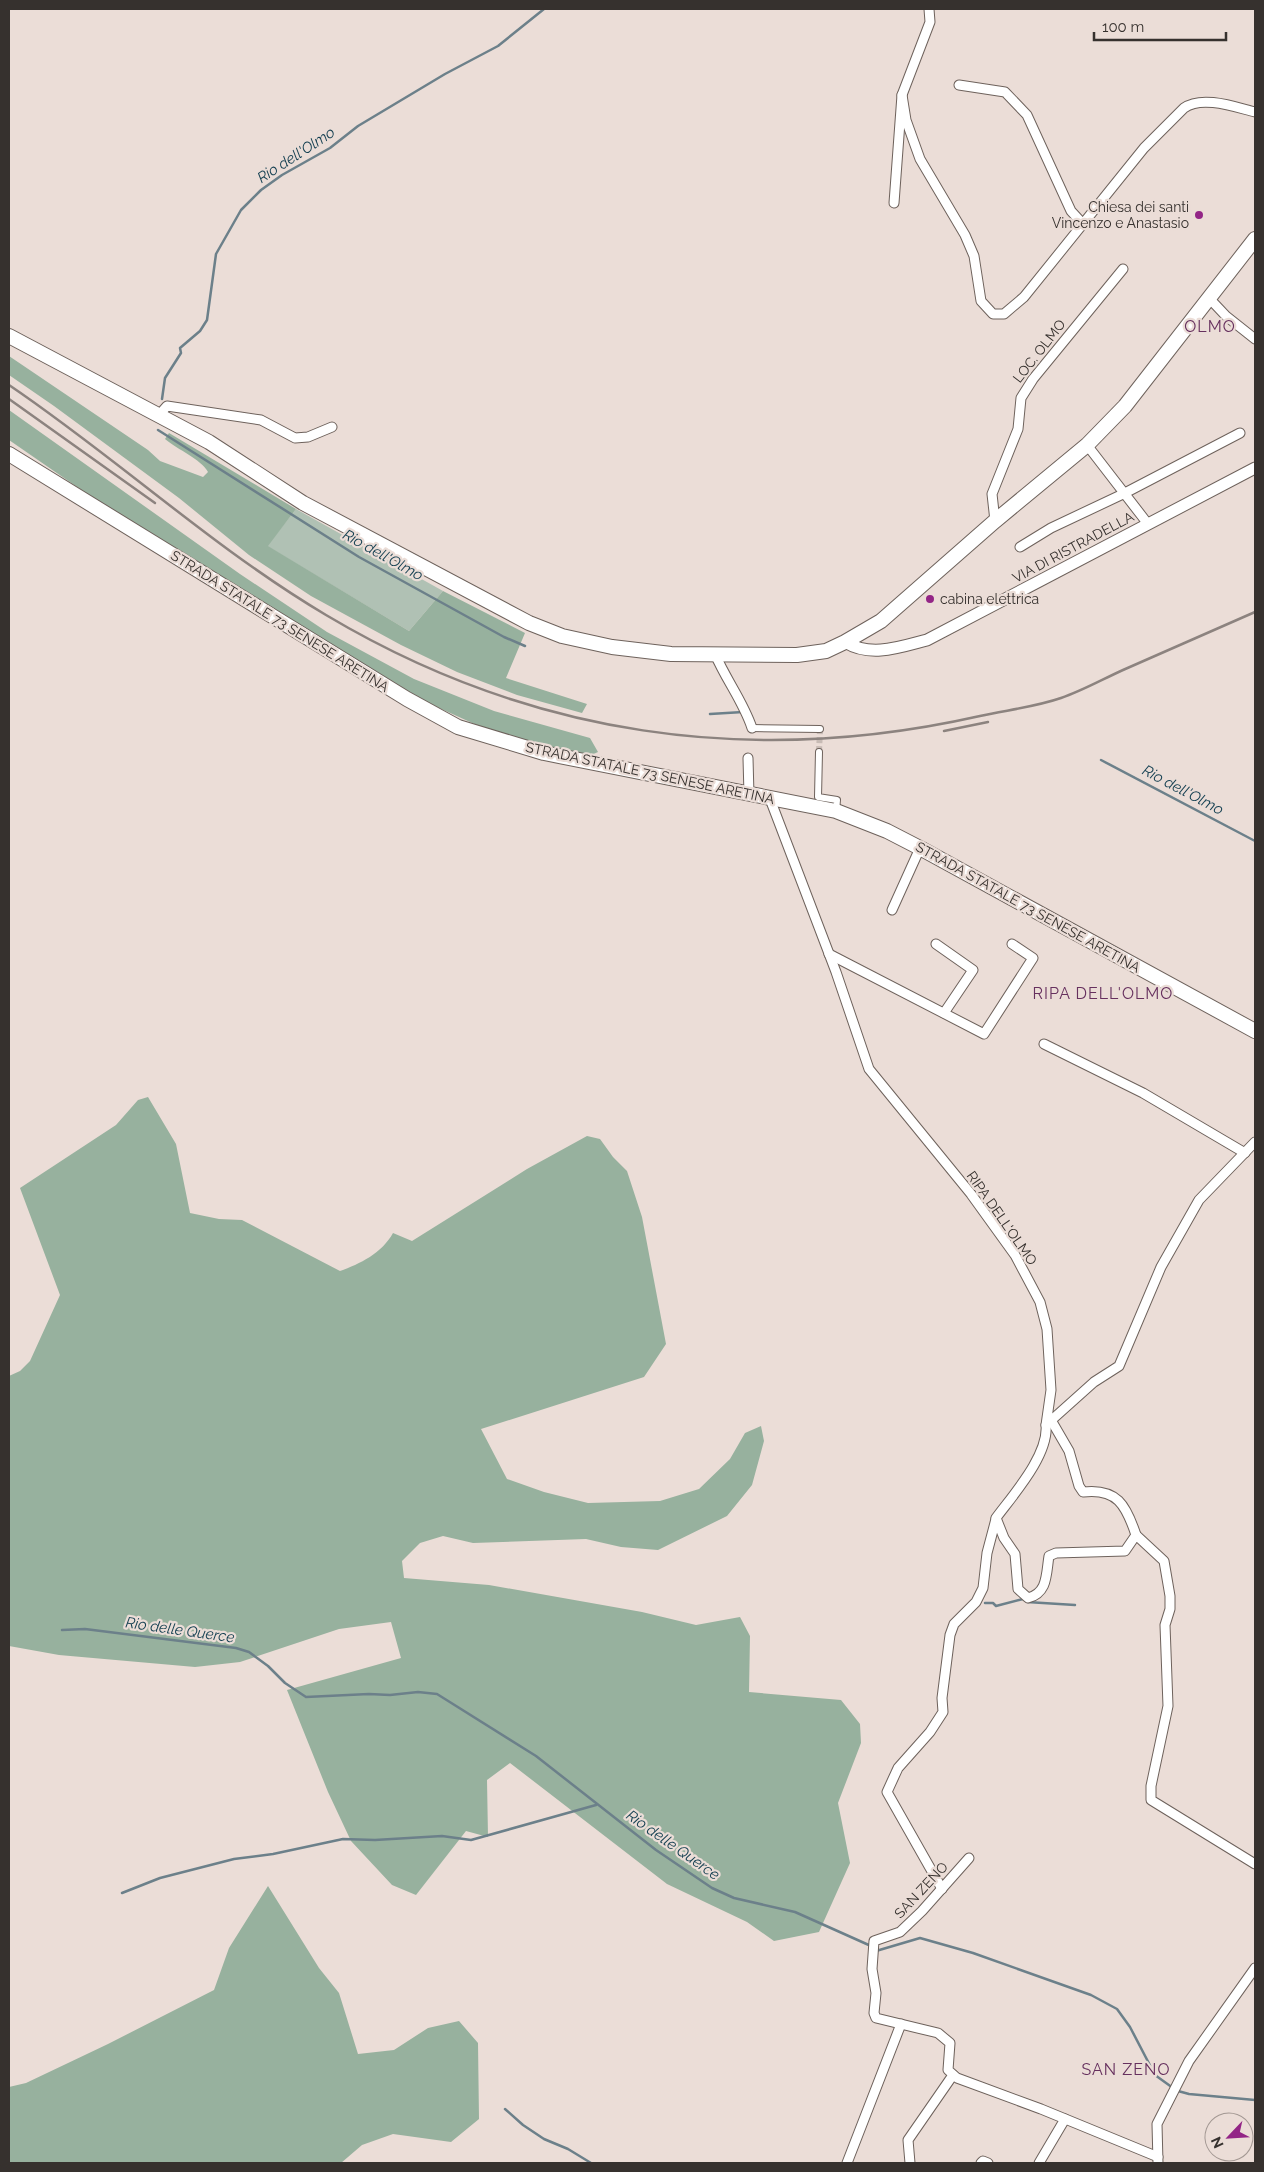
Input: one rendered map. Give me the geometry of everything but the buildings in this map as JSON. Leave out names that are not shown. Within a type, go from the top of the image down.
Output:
[{"type":"main road","points":[[9,336],[209,442],[303,503],[529,623],[562,636],[612,647],[671,654],[797,655],[826,650],[881,622],[995,521],[1087,445],[1125,406],[1255,238]]},
{"type":"main road","points":[[9,327],[116,384],[142,406]]},
{"type":"main road","name":"STRADA STATALE 73 SENESE ARETINA","points":[[9,454],[407,699],[458,727],[544,753],[836,811],[887,831],[920,848],[1255,1031]]},
{"type":"street","points":[[894,203],[902,95],[930,22],[929,9]]},
{"type":"street","points":[[959,86],[1005,92],[1027,116],[1071,211],[1083,224]]},
{"type":"street","points":[[902,95],[906,120],[920,159],[965,235],[974,256],[981,301],[992,314],[1004,314],[1013,308],[1144,148],[1192,103],[1220,104],[1255,112]]},
{"type":"street","name":"LOC. OLMO","points":[[995,521],[992,494],[1018,430],[1021,398],[1033,379],[1123,269]]},
{"type":"street","points":[[1209,298],[1226,316],[1255,338]]},
{"type":"street","points":[[159,415],[167,406],[260,420],[295,438],[308,437],[332,427]]},
{"type":"street","points":[[1020,547],[1051,528],[1123,494],[1240,433]]},
{"type":"street","points":[[1087,445],[1148,524]]},
{"type":"street","name":"VIA DI RISTRADELLA","points":[[845,642],[856,648],[887,651],[927,640],[1255,468]]},
{"type":"street","points":[[715,654],[722,671],[747,712],[752,728],[820,729]]},
{"type":"street","points":[[819,752],[818,797],[837,800],[836,811]]},
{"type":"street","points":[[748,758],[749,794]]},
{"type":"street","name":"RIPA DELL'OLMO","points":[[770,799],[860,1036],[869,1069],[971,1194],[1015,1255],[1040,1302],[1047,1329],[1051,1390],[1049,1423],[1039,1456],[1015,1495],[996,1518]]},
{"type":"street","points":[[892,910],[920,848]]},
{"type":"street","points":[[936,944],[973,970],[944,1013]]},
{"type":"street","points":[[829,954],[984,1034],[1033,958],[1012,944]]},
{"type":"street","points":[[1044,1044],[1143,1093],[1246,1153]]},
{"type":"street","points":[[1255,1142],[1198,1200],[1161,1267],[1119,1366],[1094,1382],[1049,1423],[1069,1451],[1079,1486],[1083,1492],[1106,1492],[1120,1500],[1130,1516],[1136,1535],[1164,1561],[1170,1596],[1170,1609],[1165,1625],[1168,1706],[1151,1786],[1151,1800],[1255,1864]]},
{"type":"street","points":[[996,1518],[1004,1538],[1015,1554],[1018,1589],[1028,1598],[1038,1596],[1043,1589],[1049,1556],[1056,1553],[1125,1551],[1136,1535]]},
{"type":"street","points":[[942,1889],[888,1792],[898,1768],[930,1732],[943,1712],[942,1698],[950,1635],[954,1624],[976,1602],[983,1588],[987,1553],[996,1518]]},
{"type":"street","name":"SAN ZENO","points":[[953,2075],[948,2070],[950,2043],[938,2033],[876,2018],[874,2013],[876,1993],[872,1968],[874,1941],[900,1932],[969,1858]]},
{"type":"street","points":[[910,2163],[908,2140],[953,2075],[1066,2119],[1158,2160],[1157,2124],[1188,2061],[1255,1968]]},
{"type":"street","points":[[847,2163],[902,2024]]},
{"type":"street","points":[[1039,2163],[1066,2119]]},
{"type":"street","points":[[982,2163],[983,2160],[988,2163]]},
{"type":"green space","points":[[9,356],[148,450],[160,461],[203,477],[208,472],[195,459],[165,439],[169,433],[296,509],[268,546],[409,631],[443,591],[525,633],[506,678],[587,704],[582,713],[517,695],[457,672],[401,645],[311,596],[249,555],[179,498],[9,375]]},
{"type":"green space","points":[[9,410],[240,574],[327,632],[414,679],[494,711],[590,738],[598,752],[589,756],[545,746],[481,727],[426,702],[320,640],[106,507],[9,440]]},
{"type":"green space","points":[[296,509],[443,591],[409,631],[267,546]]},
{"type":"green space","points":[[148,1097],[176,1144],[190,1213],[219,1219],[242,1220],[340,1271],[355,1265],[377,1252],[393,1233],[412,1241],[527,1169],[587,1136],[600,1139],[613,1157],[627,1171],[642,1217],[666,1344],[644,1377],[481,1429],[507,1479],[544,1492],[588,1503],[660,1501],[699,1489],[730,1459],[745,1433],[761,1426],[764,1441],[752,1485],[727,1516],[658,1550],[621,1547],[586,1539],[473,1543],[443,1536],[420,1543],[402,1561],[404,1578],[489,1585],[642,1612],[696,1625],[740,1617],[750,1636],[749,1692],[841,1700],[860,1724],[861,1743],[838,1803],[850,1863],[819,1932],[774,1941],[747,1922],[667,1884],[510,1763],[487,1780],[488,1837],[466,1831],[416,1895],[392,1885],[351,1841],[328,1792],[287,1690],[401,1658],[391,1622],[339,1629],[240,1662],[195,1667],[59,1655],[9,1646],[9,1376],[20,1371],[30,1361],[60,1295],[20,1188],[116,1125],[138,1100]]},
{"type":"green space","points":[[268,1886],[319,1968],[339,1993],[358,2054],[394,2050],[428,2028],[459,2021],[478,2043],[479,2119],[451,2142],[393,2134],[362,2145],[341,2163],[9,2163],[9,2087],[26,2083],[214,1990],[229,1948]]},
{"type":"waterway","name":"Rio dell'Olmo","points":[[162,399],[165,378],[181,353],[180,348],[200,331],[207,320],[216,254],[241,210],[261,190],[282,175],[330,148],[358,126],[445,74],[498,46],[544,9]]},
{"type":"waterway","name":"Rio dell'Olmo","points":[[158,430],[359,557],[504,637],[525,646]]},
{"type":"waterway","name":"Rio dell'Olmo","points":[[710,714],[743,712]]},
{"type":"waterway","name":"Rio dell'Olmo","points":[[1101,760],[1255,841]]},
{"type":"waterway","points":[[985,1603],[993,1603],[996,1606],[1023,1599],[1027,1602],[1075,1605]]},
{"type":"waterway","name":"Rio delle Querce","points":[[62,1630],[85,1629],[236,1648],[249,1652],[268,1666],[285,1683],[306,1697],[390,1695],[418,1692],[437,1694],[536,1756],[656,1850],[712,1888],[734,1898],[795,1912],[871,1946]]},
{"type":"waterway","points":[[122,1893],[160,1878],[234,1859],[273,1854],[343,1839],[375,1840],[442,1836],[471,1840],[596,1805]]},
{"type":"waterway","name":"Rio delle Querce","points":[[876,1951],[920,1938],[973,1953],[1091,1995],[1117,2009],[1130,2027],[1155,2075],[1173,2088]]},
{"type":"waterway","name":"Rio delle Querce","points":[[1178,2091],[1189,2094],[1255,2100]]},
{"type":"waterway","points":[[505,2109],[523,2125],[544,2139],[568,2149],[591,2163]]},
{"type":"tunnel","points":[[819,752],[820,729]]},
{"type":"railway","points":[[9,385],[88,442],[244,561],[326,615],[403,656],[481,689],[561,714],[643,730],[726,739],[809,739],[894,732],[1021,708],[1051,701],[1077,692],[1255,612]]},
{"type":"railway","points":[[9,399],[155,503]]},
{"type":"railway","points":[[944,731],[988,722]]},
{"type":"place","name":"Chiesa dei santi Vincenzo e Anastasio","points":[[1199,215]]},
{"type":"place","name":"cabina elettrica","points":[[930,599]]},
{"type":"district","name":"OLMO","points":[[1210,326]]},
{"type":"district","name":"RIPA DELL'OLMO","points":[[1103,993]]},
{"type":"district","name":"SAN ZENO","points":[[1126,2069]]}]
